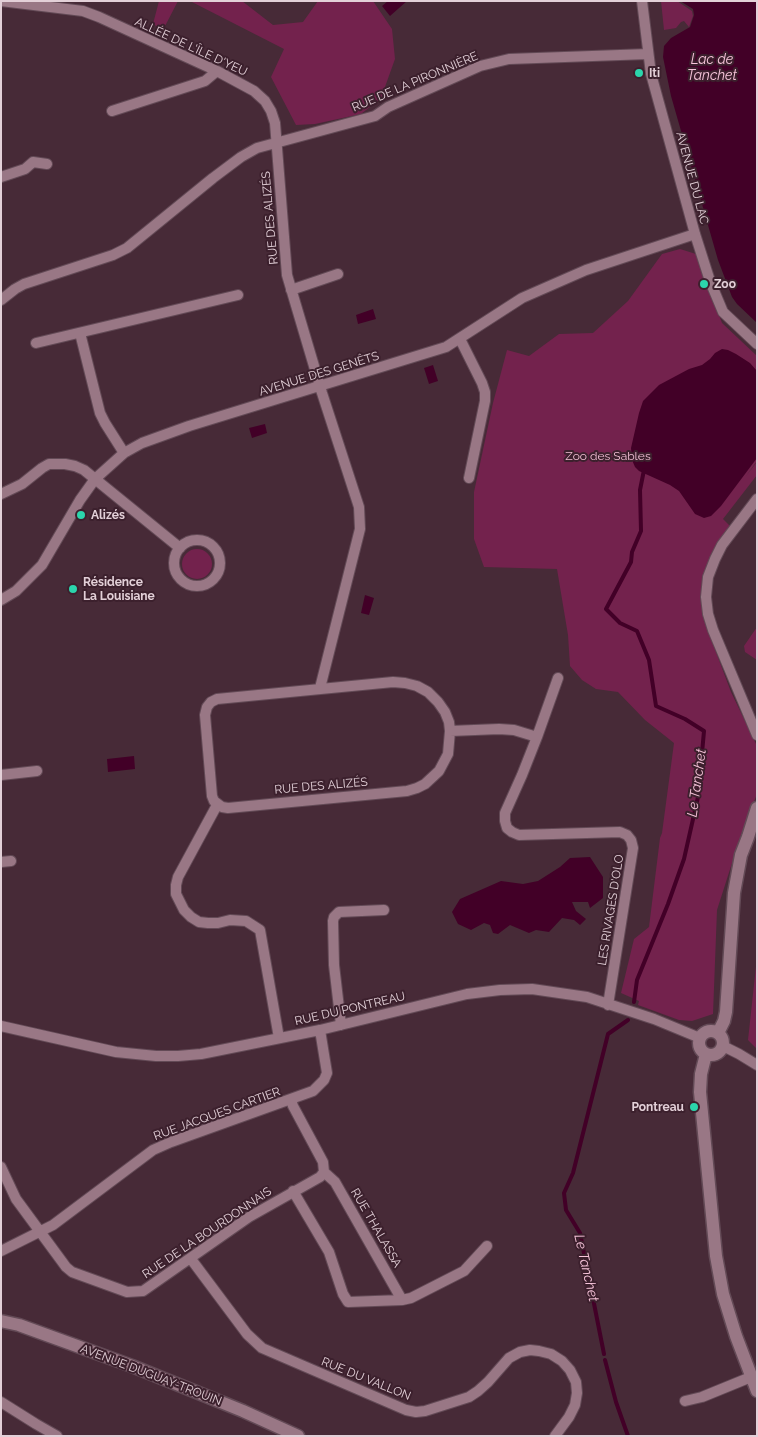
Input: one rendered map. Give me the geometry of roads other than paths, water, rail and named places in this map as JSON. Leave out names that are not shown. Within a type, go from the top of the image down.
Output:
[{"type":"street","name":"ALLÉE DE L'ÎLE D'YEU","points":[[1,1],[83,11],[217,71],[254,91],[265,101],[275,123],[277,144]]},
{"type":"street","name":"AVENUE DU LAC","points":[[642,1],[651,74],[695,234],[710,281],[724,312],[757,344]]},
{"type":"street","name":"RUE DE LA PIRONNIÈRE","points":[[1,300],[15,288],[24,284],[113,255],[127,248],[241,157],[257,148],[375,116],[388,107],[480,66],[509,60],[648,54]]},
{"type":"street","points":[[112,110],[205,81],[217,71]]},
{"type":"street","name":"RUE DES ALIZÉS","points":[[277,144],[287,275],[359,507],[360,529],[320,688]]},
{"type":"street","points":[[1,177],[25,169],[33,162],[47,164]]},
{"type":"street","name":"AVENUE DES GENÊTS","points":[[1,600],[16,591],[42,564],[80,500],[95,480],[124,453],[142,443],[446,347],[522,298],[586,270],[695,234]]},
{"type":"street","points":[[291,290],[338,274]]},
{"type":"street","points":[[36,344],[238,295]]},
{"type":"street","points":[[80,333],[100,413],[124,453]]},
{"type":"street","points":[[460,339],[485,392],[485,401],[469,478]]},
{"type":"street","points":[[1,494],[22,484],[49,464],[75,466],[84,470],[180,548]]},
{"type":"street","points":[[757,499],[722,545],[708,577],[706,597],[708,614],[713,630],[757,735]]},
{"type":"street","points":[[194,540],[210,544],[217,552],[220,560],[219,569],[215,577],[202,586],[187,584],[181,580],[174,564],[175,557],[180,548],[194,540]]},
{"type":"street","name":"LES RIVAGES D'OLO","points":[[558,678],[537,737],[505,813],[505,821],[507,828],[519,835],[620,832],[631,840],[633,848],[608,1005]]},
{"type":"street","name":"RUE DES ALIZÉS","points":[[393,682],[405,683],[417,686],[428,692],[438,702],[447,717],[450,731],[450,744],[444,763],[433,778],[417,788],[407,791],[228,808],[217,805],[212,796],[205,715],[207,707],[211,702],[217,700],[320,688],[393,682]]},
{"type":"street","points":[[450,731],[514,730],[537,737]]},
{"type":"street","points":[[1,775],[37,772]]},
{"type":"street","points":[[217,805],[178,877],[176,894],[184,910],[191,918],[199,922],[246,921],[260,930],[279,1038]]},
{"type":"street","points":[[718,1033],[726,1012],[734,893],[741,855],[753,832],[757,808]]},
{"type":"street","points":[[341,1025],[334,965],[334,917],[339,912],[384,910]]},
{"type":"street","name":"RUE DU PONTREAU","points":[[1,1026],[116,1052],[156,1056],[201,1054],[320,1030],[467,994],[532,989],[587,997],[654,1019],[700,1038]]},
{"type":"street","name":"RUE JACQUES CARTIER","points":[[1,1251],[41,1231],[70,1213],[154,1150],[171,1142],[313,1091],[324,1080],[327,1073],[320,1030]]},
{"type":"street","points":[[705,1032],[718,1033],[723,1039],[723,1046],[715,1054],[706,1054],[699,1044],[700,1038],[705,1032]]},
{"type":"street","points":[[723,1046],[757,1065]]},
{"type":"street","points":[[706,1054],[701,1074],[700,1092],[716,1256],[722,1294],[757,1392]]},
{"type":"street","points":[[291,1100],[323,1162],[324,1172]]},
{"type":"street","name":"RUE DE LA BOURDONNAIS","points":[[1,1167],[16,1199],[66,1267],[72,1272],[127,1292],[143,1291],[249,1217],[320,1177],[324,1172]]},
{"type":"street","name":"RUE THALASSA","points":[[324,1172],[335,1182],[402,1300]]},
{"type":"street","points":[[294,1191],[329,1252],[343,1294],[348,1302],[411,1298],[464,1271],[487,1246]]},
{"type":"street","name":"RUE DU VALLON","points":[[191,1258],[248,1334],[262,1348],[406,1410],[425,1411],[469,1397],[488,1382],[509,1358],[520,1352],[539,1350],[551,1354],[562,1361],[570,1370],[576,1382],[577,1393],[575,1405],[569,1417],[555,1436]]},
{"type":"street","name":"AVENUE DUGUAY-TROUIN","points":[[1,1322],[18,1325],[132,1366],[243,1411],[298,1436]]},
{"type":"street","points":[[685,1401],[702,1397],[751,1376]]},
{"type":"street","points":[[1,1402],[57,1436]]},
{"type":"water","points":[[388,1],[407,1],[390,16],[382,6]]},
{"type":"water","name":"Lac de Tanchet","points":[[680,1],[757,1],[757,323],[732,297],[718,260],[671,96],[663,57],[664,46],[671,38],[690,27],[694,15],[693,9]]},
{"type":"water","points":[[373,309],[376,319],[358,324],[356,315]]},
{"type":"water","points":[[722,349],[736,354],[750,363],[757,371],[757,458],[721,506],[711,516],[704,518],[695,514],[679,491],[639,471],[632,460],[631,448],[643,401],[659,385],[689,369],[702,365]]},
{"type":"water","points":[[433,365],[438,381],[429,384],[424,368]]},
{"type":"water","points":[[265,424],[267,433],[252,438],[249,428]]},
{"type":"water","points":[[365,595],[374,598],[369,615],[361,613]]},
{"type":"water","points":[[134,756],[135,769],[108,772],[107,759]]},
{"type":"water","points":[[590,857],[603,877],[603,898],[590,908],[588,902],[572,902],[576,911],[586,919],[580,925],[574,920],[562,918],[549,932],[536,930],[529,933],[510,925],[498,934],[493,933],[490,925],[484,923],[471,930],[458,924],[452,912],[460,899],[501,881],[523,884],[538,881],[570,858]]},
{"type":"waterway","name":"Le Tanchet","points":[[634,1002],[637,980],[684,859],[698,797],[704,731],[685,719],[656,706],[649,660],[637,631],[620,623],[606,609],[631,562],[632,552],[641,531],[640,490],[644,470]]},
{"type":"waterway","name":"Le Tanchet","points":[[604,1354],[580,1233],[566,1210],[564,1193],[573,1173],[608,1034],[628,1020]]},
{"type":"waterway","name":"Le Tanchet","points":[[605,1360],[616,1402],[628,1436]]},
{"type":"place","name":"Iti","points":[[639,73]]},
{"type":"place","name":"Zoo","points":[[704,284]]},
{"type":"place","name":"Alizés","points":[[81,515]]},
{"type":"place","name":"Résidence La Louisiane","points":[[73,589]]},
{"type":"place","name":"Pontreau","points":[[694,1107]]},
{"type":"park label","name":"Zoo des Sables","points":[[608,456]]}]
